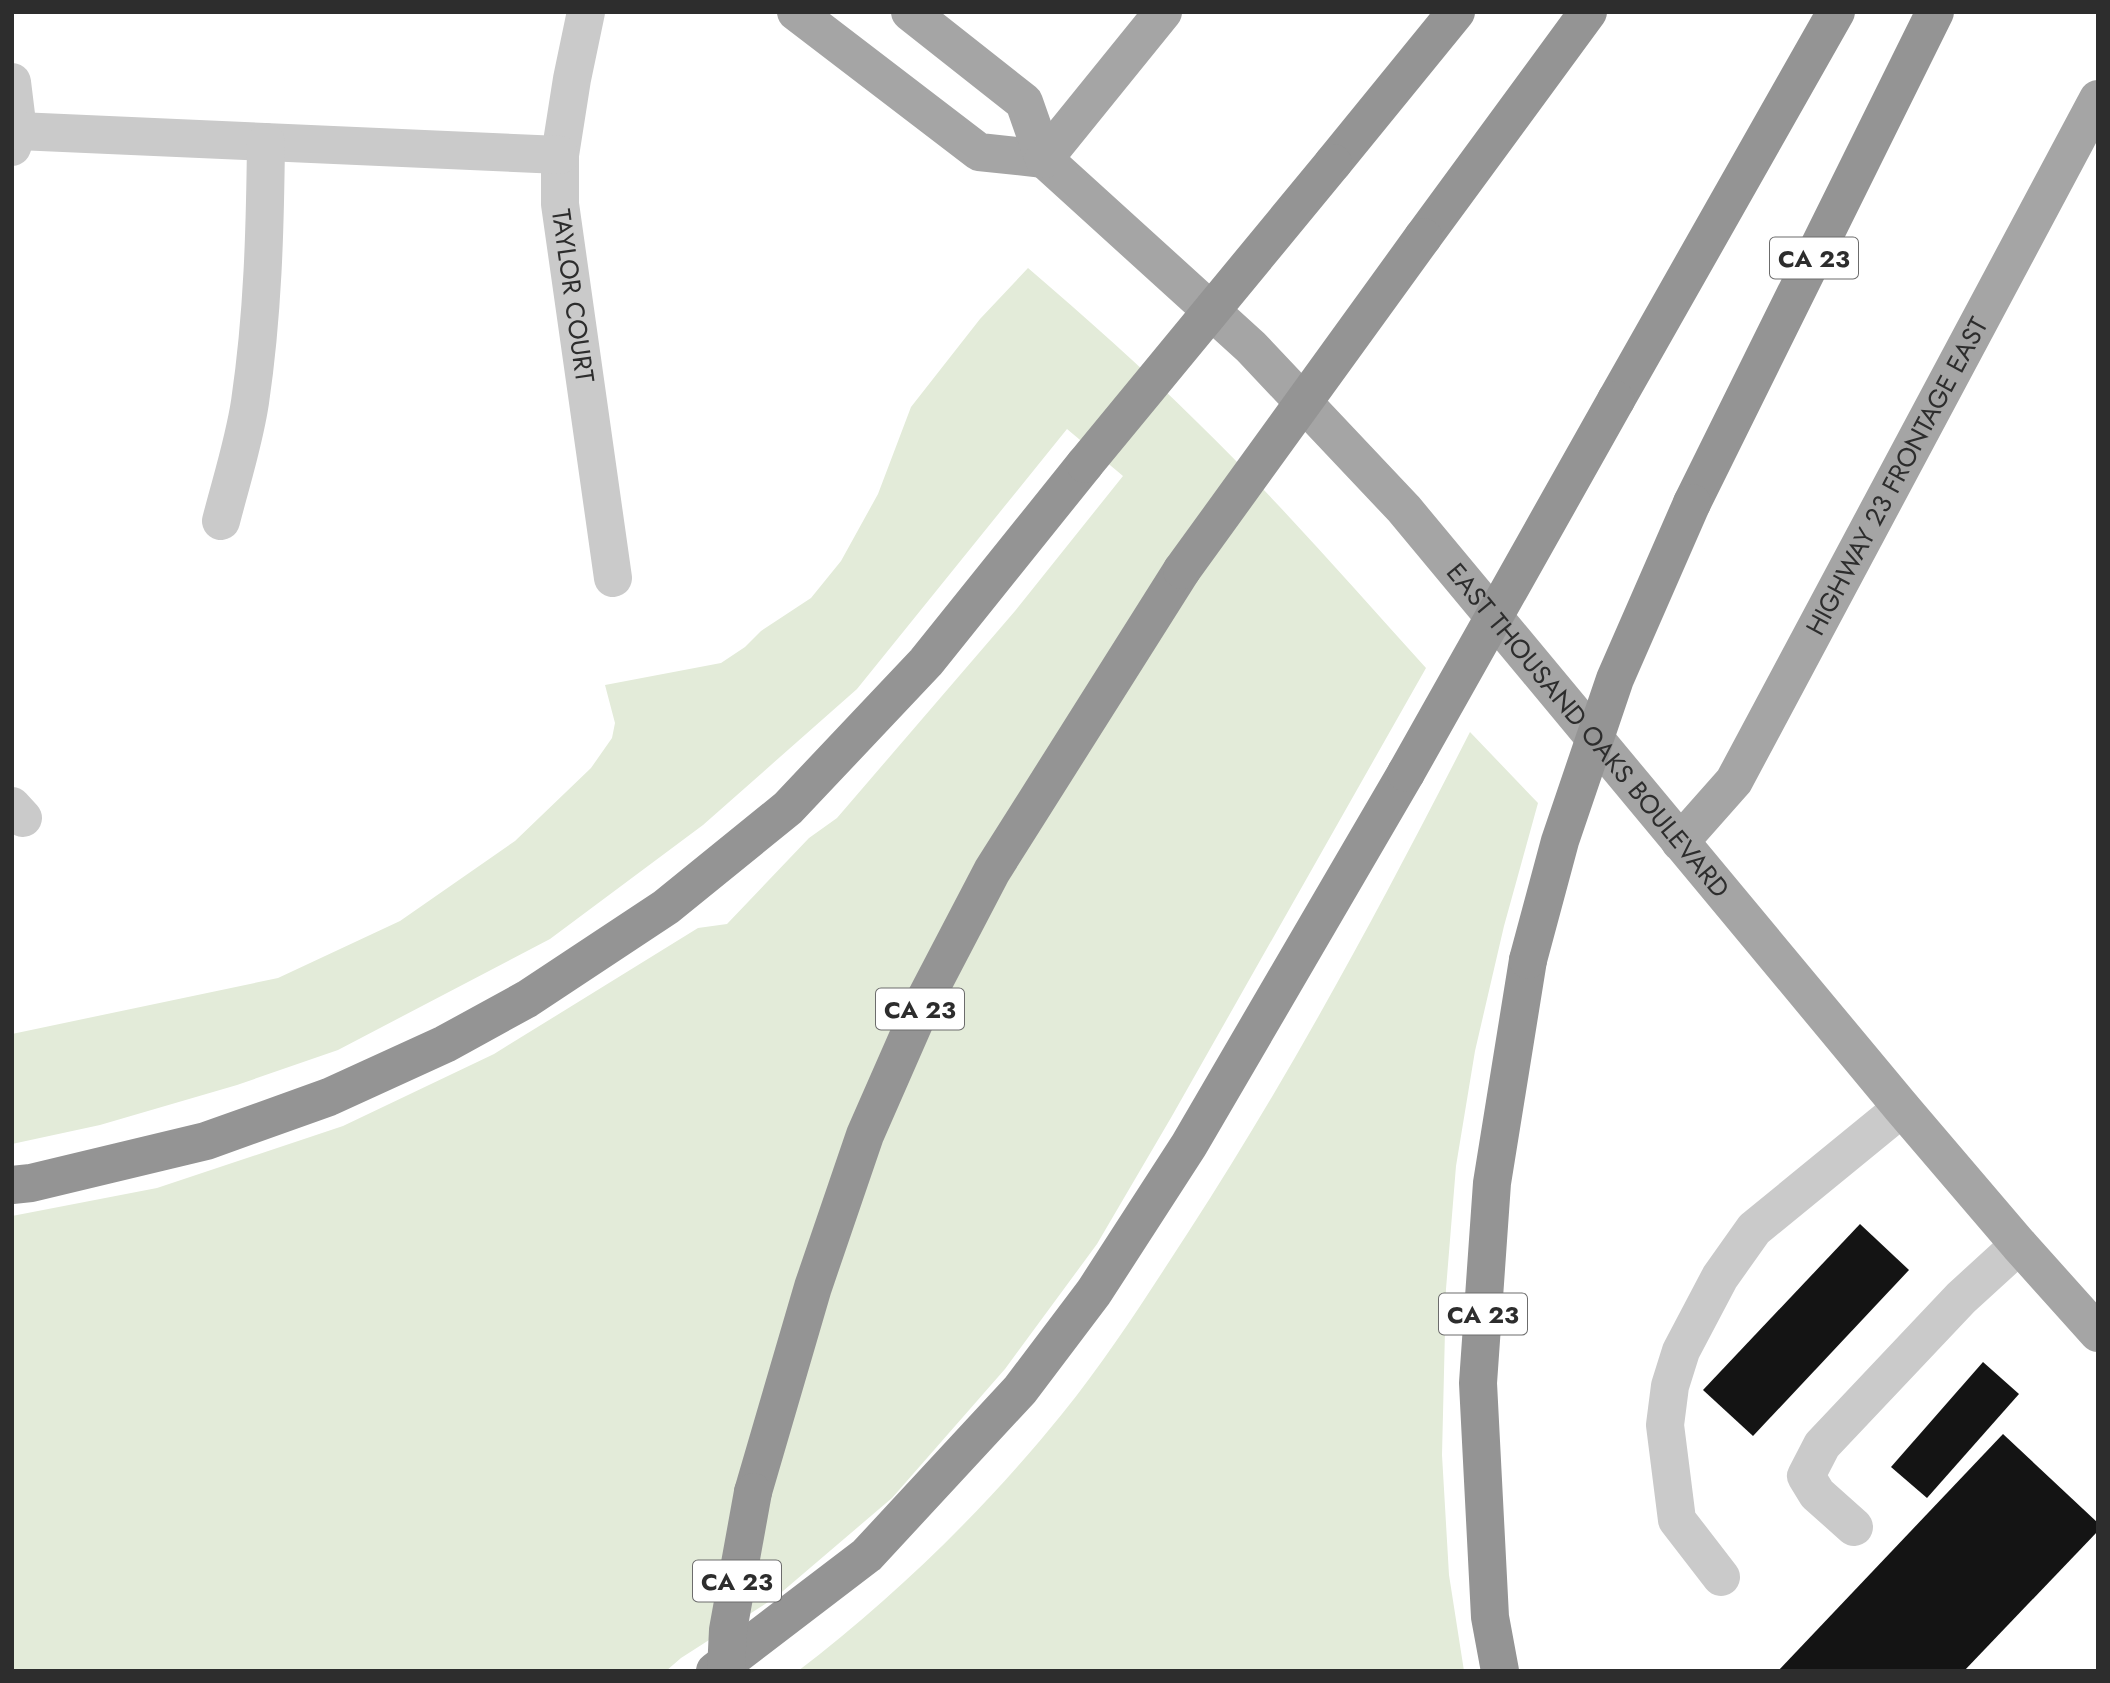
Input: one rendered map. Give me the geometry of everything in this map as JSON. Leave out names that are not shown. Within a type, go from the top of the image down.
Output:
[{"type":"highway","points":[[12,1185],[31,1183],[206,1141],[329,1097],[445,1044],[527,999],[666,907],[788,808],[926,662],[1455,12]]},
{"type":"highway","name":"CA 23","points":[[726,1671],[728,1630],[753,1492],[813,1287],[865,1135],[922,1005],[992,871],[1182,570],[1588,12]]},
{"type":"highway","points":[[715,1671],[867,1555],[1020,1390],[1094,1292],[1189,1145],[1406,772],[1836,12]]},
{"type":"highway","name":"CA 23","points":[[1500,1671],[1490,1618],[1478,1382],[1492,1183],[1528,960],[1559,841],[1615,679],[1692,503],[1935,12]]},
{"type":"main road","points":[[796,12],[979,152],[1044,159],[1163,12]]},
{"type":"main road","name":"EAST THOUSAND OAKS BOULEVARD","points":[[910,12],[1024,102],[1044,159],[1251,347],[1404,509],[1902,1108],[2098,1333]]},
{"type":"main road","name":"HIGHWAY 23 FRONTAGE EAST","points":[[1680,842],[1734,781],[2098,99]]},
{"type":"street","name":"TAYLOR COURT","points":[[586,12],[560,155],[560,204],[613,578]]},
{"type":"street","points":[[12,82],[15,139],[266,142],[560,155]]},
{"type":"street","points":[[221,521],[250,405],[265,257],[266,142]]},
{"type":"street","points":[[1721,1577],[1677,1520],[1665,1425],[1670,1386],[1681,1351],[1720,1278],[1754,1229],[1902,1108]]},
{"type":"street","points":[[1854,1527],[1817,1494],[1806,1476],[1822,1444],[1961,1298],[2019,1245]]},
{"type":"green space","points":[[1028,268],[1093,324],[1227,452],[1426,668],[1097,1244],[1005,1369],[892,1498],[776,1597],[681,1658],[666,1671],[12,1671],[12,1216],[157,1188],[343,1126],[494,1054],[698,928],[727,924],[809,838],[837,818],[1015,611],[1123,476],[1067,429],[857,689],[703,825],[550,939],[338,1050],[237,1085],[100,1125],[12,1144],[12,1034],[278,978],[400,921],[515,841],[591,768],[612,738],[615,723],[605,685],[721,663],[745,647],[761,631],[811,598],[841,561],[878,494],[911,407],[980,319]]},
{"type":"green space","points":[[1470,732],[1538,803],[1504,926],[1475,1051],[1456,1166],[1446,1289],[1442,1455],[1449,1575],[1464,1671],[798,1671],[904,1583],[971,1517],[1033,1449],[1096,1370],[1189,1231],[1301,1048]]},
{"type":"building","points":[[1860,1224],[1909,1270],[1753,1436],[1703,1390]]},
{"type":"building","points":[[1983,1362],[2019,1394],[1927,1498],[1891,1467]]},
{"type":"building","points":[[2003,1434],[2098,1523],[2098,1531],[1964,1671],[1778,1671]]}]
